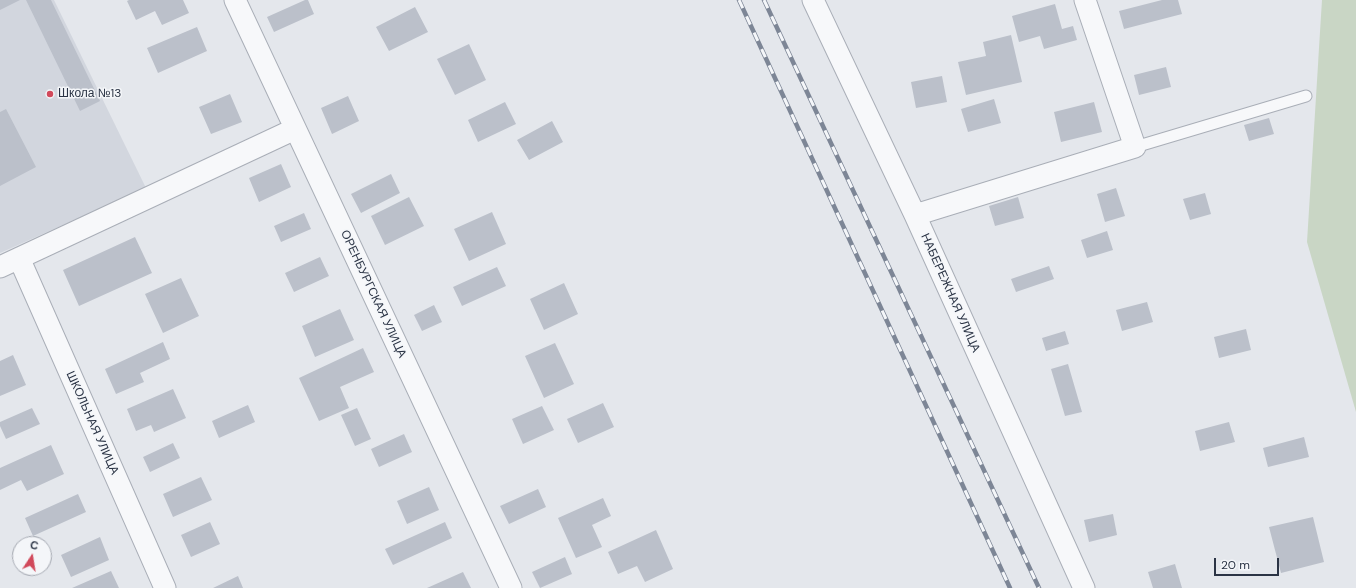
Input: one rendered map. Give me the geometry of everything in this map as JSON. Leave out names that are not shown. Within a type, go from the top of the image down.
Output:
[{"type":"street","name":"ОРЕНБУРГСКАЯ УЛИЦА","points":[[235,0],[511,588]]},
{"type":"street","name":"НАБЕРЕЖНАЯ УЛИЦА","points":[[813,0],[915,215],[1084,588]]},
{"type":"street","points":[[915,215],[1135,147],[1085,0]]},
{"type":"street","points":[[0,267],[295,129]]},
{"type":"street","name":"ШКОЛЬНАЯ УЛИЦА","points":[[19,258],[165,588]]},
{"type":"lane","points":[[1135,147],[1306,96]]},
{"type":"shaded area","name":"Школа №13","points":[[0,0],[54,0],[146,188],[0,253]]},
{"type":"green space","points":[[1322,0],[1356,0],[1356,412],[1307,242]]},
{"type":"building","points":[[0,0],[20,0],[0,10]]},
{"type":"building","points":[[26,0],[51,0],[100,101],[80,111]]},
{"type":"building","points":[[183,0],[189,13],[162,25],[155,11],[136,20],[127,1]]},
{"type":"building","points":[[308,0],[314,14],[274,32],[267,17]]},
{"type":"building","points":[[1162,0],[1178,0],[1182,14],[1124,29],[1119,11]]},
{"type":"building","points":[[1055,4],[1062,29],[1073,26],[1077,40],[1044,49],[1040,36],[1019,42],[1012,16]]},
{"type":"building","points":[[415,7],[428,32],[389,51],[376,27]]},
{"type":"building","points":[[197,27],[207,51],[158,73],[147,48]]},
{"type":"building","points":[[1011,35],[1022,82],[966,95],[958,62],[986,56],[983,42]]},
{"type":"building","points":[[469,44],[486,80],[455,95],[437,59]]},
{"type":"building","points":[[1166,67],[1171,87],[1139,95],[1134,75]]},
{"type":"building","points":[[942,76],[947,102],[916,108],[911,82]]},
{"type":"building","points":[[230,94],[242,122],[211,134],[199,107]]},
{"type":"building","points":[[348,96],[359,121],[332,134],[321,108]]},
{"type":"building","points":[[994,99],[1001,123],[968,132],[961,109]]},
{"type":"building","points":[[505,102],[516,124],[478,142],[468,120]]},
{"type":"building","points":[[1094,102],[1102,132],[1061,142],[1054,112]]},
{"type":"building","points":[[6,109],[36,167],[0,186],[0,112]]},
{"type":"building","points":[[1269,118],[1274,134],[1249,141],[1244,125]]},
{"type":"building","points":[[552,121],[563,142],[529,160],[517,140]]},
{"type":"building","points":[[281,164],[291,187],[259,202],[249,178]]},
{"type":"building","points":[[391,174],[400,193],[361,213],[351,194]]},
{"type":"building","points":[[1116,188],[1125,216],[1105,222],[1097,194]]},
{"type":"building","points":[[1205,193],[1211,214],[1190,220],[1183,199]]},
{"type":"building","points":[[409,197],[424,226],[385,245],[371,216]]},
{"type":"building","points":[[1018,197],[1024,218],[995,226],[989,206]]},
{"type":"building","points":[[492,212],[506,244],[469,261],[454,229]]},
{"type":"building","points":[[304,213],[311,229],[281,242],[274,226]]},
{"type":"building","points":[[1107,231],[1113,250],[1087,258],[1081,240]]},
{"type":"building","points":[[135,237],[152,273],[79,306],[63,270]]},
{"type":"building","points":[[320,257],[329,276],[294,292],[285,273]]},
{"type":"building","points":[[1049,266],[1054,279],[1016,292],[1011,279]]},
{"type":"building","points":[[497,267],[506,286],[462,306],[453,287]]},
{"type":"building","points":[[181,278],[199,316],[163,333],[145,294]]},
{"type":"building","points":[[564,283],[578,314],[544,330],[530,299]]},
{"type":"building","points":[[1147,302],[1153,322],[1122,331],[1116,310]]},
{"type":"building","points":[[434,305],[442,322],[422,331],[414,315]]},
{"type":"building","points":[[340,309],[354,340],[315,357],[302,326]]},
{"type":"building","points":[[1246,329],[1251,350],[1219,358],[1214,337]]},
{"type":"building","points":[[1065,331],[1069,344],[1046,351],[1042,338]]},
{"type":"building","points":[[163,342],[170,359],[140,373],[144,382],[116,394],[105,369]]},
{"type":"building","points":[[555,343],[574,384],[544,398],[525,356]]},
{"type":"building","points":[[363,348],[374,372],[340,387],[349,408],[319,421],[299,378]]},
{"type":"building","points":[[13,355],[26,385],[0,396],[0,361]]},
{"type":"building","points":[[1068,364],[1082,412],[1065,416],[1051,369]]},
{"type":"building","points":[[173,389],[186,418],[154,432],[151,425],[136,431],[127,409]]},
{"type":"building","points":[[603,403],[614,427],[578,443],[567,419]]},
{"type":"building","points":[[248,405],[255,422],[219,438],[212,421]]},
{"type":"building","points":[[542,406],[554,430],[523,444],[512,419]]},
{"type":"building","points":[[32,408],[40,424],[6,439],[0,426],[0,422]]},
{"type":"building","points":[[357,408],[371,439],[355,446],[341,415]]},
{"type":"building","points":[[1229,422],[1235,442],[1200,451],[1195,431]]},
{"type":"building","points":[[404,434],[412,452],[379,467],[371,449]]},
{"type":"building","points":[[1304,437],[1309,457],[1268,467],[1263,448]]},
{"type":"building","points":[[173,443],[180,458],[150,472],[143,457]]},
{"type":"building","points":[[51,445],[64,474],[27,491],[21,480],[0,490],[0,468]]},
{"type":"building","points":[[201,477],[212,500],[173,517],[163,494]]},
{"type":"building","points":[[429,487],[439,510],[407,524],[397,501]]},
{"type":"building","points":[[538,489],[546,507],[509,524],[500,506]]},
{"type":"building","points":[[78,494],[86,512],[33,536],[25,518]]},
{"type":"building","points":[[603,498],[611,516],[592,525],[602,547],[576,558],[558,518]]},
{"type":"building","points":[[1113,514],[1117,535],[1089,542],[1084,520]]},
{"type":"building","points":[[1313,517],[1324,562],[1281,573],[1269,527]]},
{"type":"building","points":[[210,522],[220,544],[191,557],[181,535]]},
{"type":"building","points":[[445,522],[452,538],[393,565],[385,549]]},
{"type":"building","points":[[656,530],[673,569],[645,582],[637,566],[618,574],[608,552]]},
{"type":"building","points":[[100,537],[109,560],[71,577],[61,555]]},
{"type":"building","points":[[565,557],[572,574],[540,588],[532,572]]},
{"type":"building","points":[[1175,564],[1182,588],[1153,588],[1148,572]]},
{"type":"building","points":[[111,571],[119,588],[72,588]]},
{"type":"building","points":[[463,572],[471,588],[427,588]]},
{"type":"building","points":[[238,576],[243,588],[213,588]]},
{"type":"railway","points":[[739,0],[1010,588]]},
{"type":"railway","points":[[764,0],[1039,588]]},
{"type":"place","name":"Школа №13","points":[[50,94]]}]
